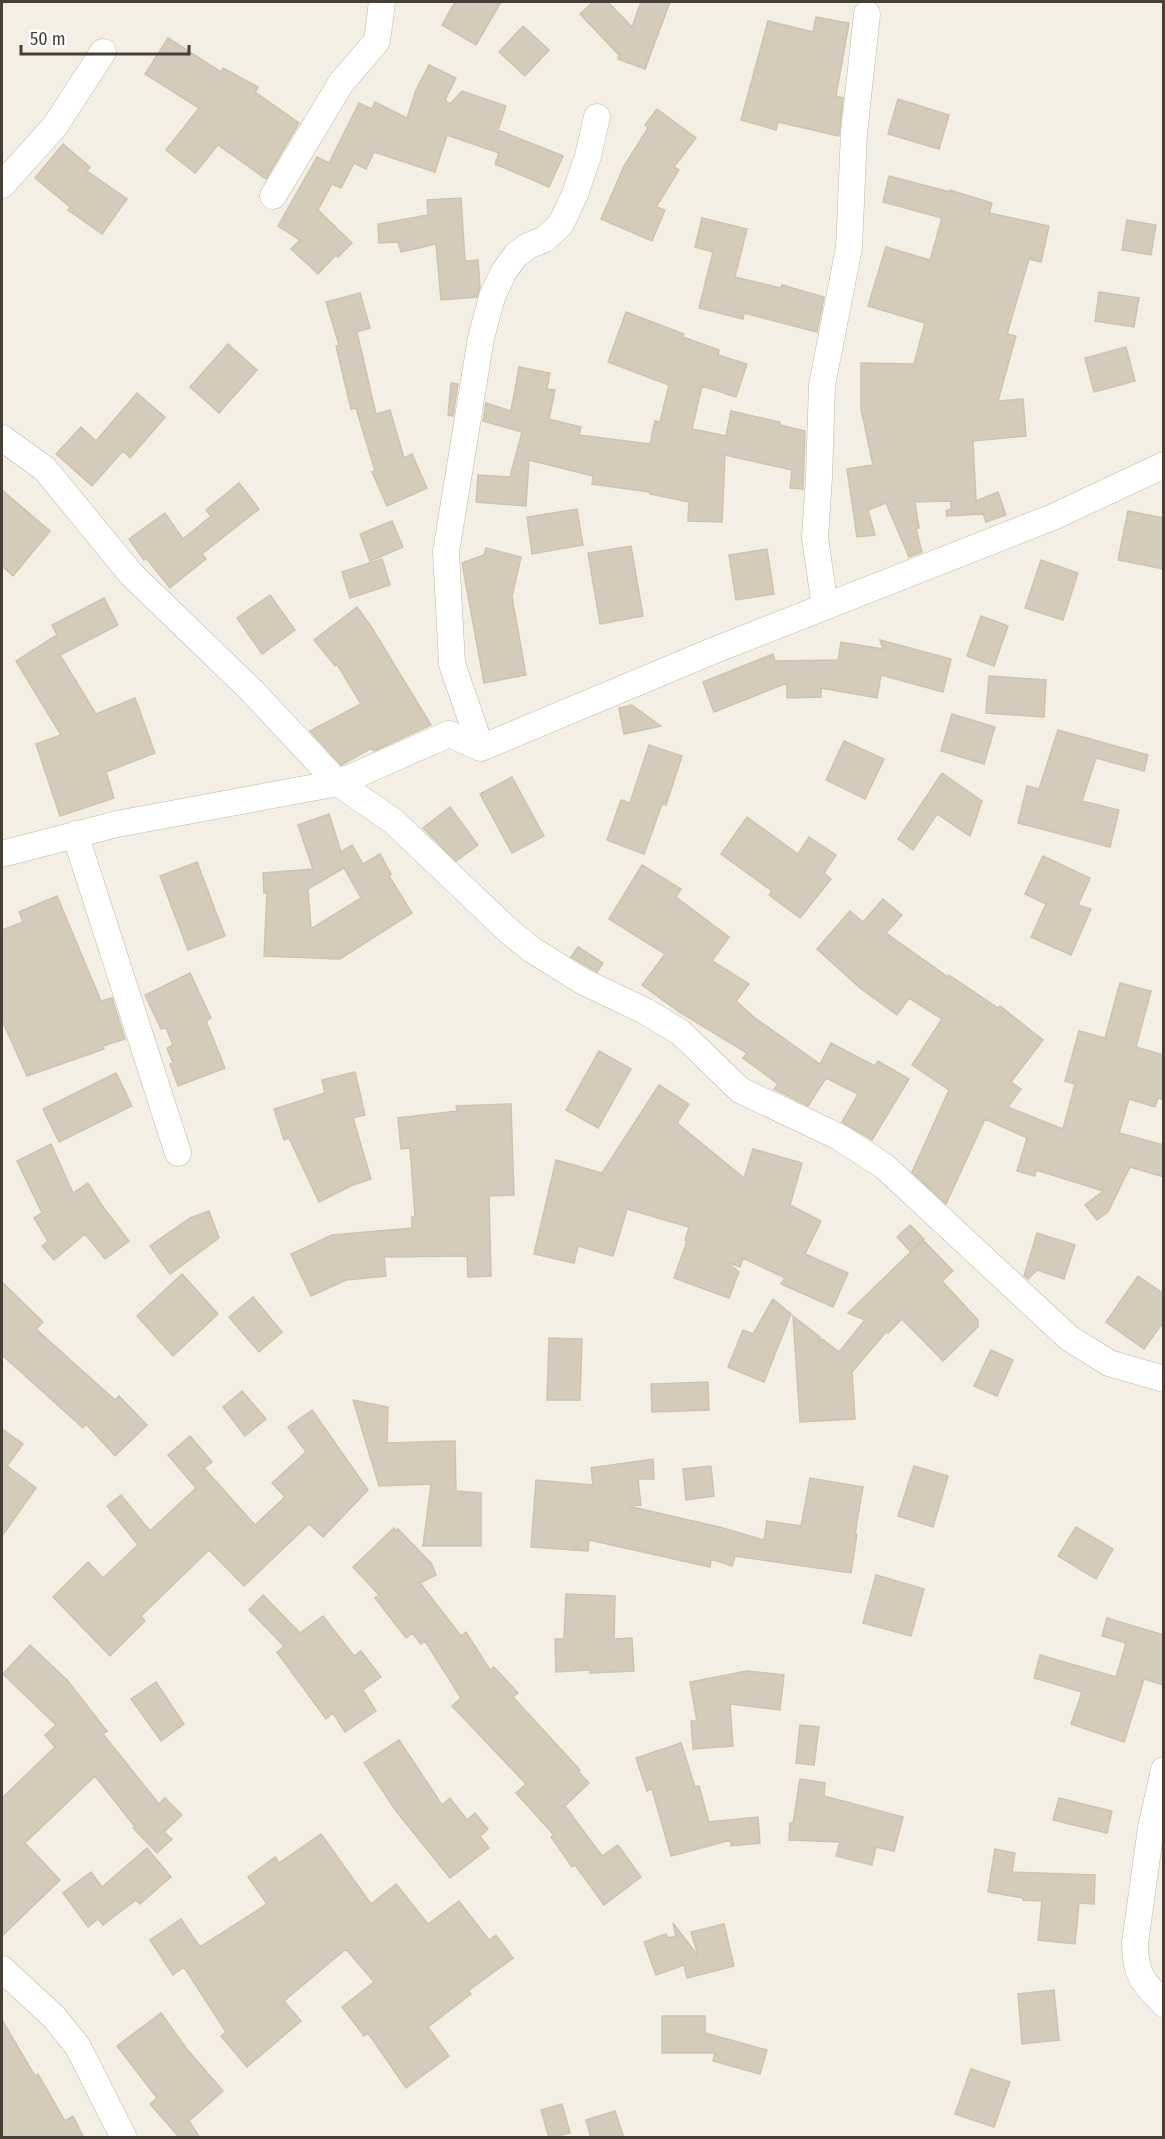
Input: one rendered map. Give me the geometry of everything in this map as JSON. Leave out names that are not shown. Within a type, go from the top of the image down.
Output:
[{"type":"street","points":[[273,196],[341,83],[377,41],[382,2]]},
{"type":"street","points":[[825,607],[814,538],[819,477],[822,385],[849,249],[854,133],[867,14]]},
{"type":"street","points":[[2,185],[55,126],[103,52]]},
{"type":"street","points":[[481,748],[453,664],[446,552],[481,338],[492,297],[503,273],[516,255],[528,246],[545,240],[561,224],[585,166],[597,117]]},
{"type":"street","points":[[2,438],[45,469],[131,574],[252,691],[338,783],[393,821],[511,933],[531,949],[582,981],[645,1011],[680,1032],[740,1090],[839,1137],[884,1166],[1069,1338],[1109,1363],[1164,1379]]},
{"type":"street","points":[[2,854],[117,824],[338,783],[450,734],[481,748],[704,655],[1053,517],[1164,465]]},
{"type":"street","points":[[75,834],[178,1153]]},
{"type":"street","points":[[1164,1770],[1151,1828],[1135,1943],[1135,1962],[1144,1984],[1164,2004]]},
{"type":"street","points":[[2,1969],[54,2017],[78,2047],[124,2138]]},
{"type":"building","points":[[455,2],[501,2],[476,45],[442,25]]},
{"type":"building","points":[[593,2],[608,2],[632,27],[641,2],[670,2],[645,69],[618,59],[619,55],[580,14]]},
{"type":"building","points":[[816,17],[849,23],[836,96],[843,98],[839,136],[778,122],[776,130],[741,120],[768,21],[813,32]]},
{"type":"building","points":[[523,26],[549,50],[525,76],[499,52]]},
{"type":"building","points":[[168,38],[221,72],[223,68],[258,87],[255,92],[299,123],[266,179],[218,145],[195,173],[166,150],[199,108],[145,74]]},
{"type":"building","points":[[429,65],[456,78],[445,100],[450,104],[462,91],[506,106],[498,130],[563,156],[549,187],[495,164],[499,153],[447,135],[435,172],[374,152],[366,169],[354,163],[341,188],[332,184],[318,210],[352,243],[338,257],[336,255],[318,274],[291,249],[300,240],[278,226],[317,157],[329,163],[359,103],[372,109],[375,102],[407,118],[416,90]]},
{"type":"building","points":[[898,99],[949,115],[939,149],[888,134]]},
{"type":"building","points":[[657,109],[696,138],[674,167],[679,170],[656,207],[665,210],[652,241],[601,219],[624,166],[648,128],[645,125]]},
{"type":"building","points":[[63,144],[90,167],[87,171],[127,199],[102,234],[68,210],[70,207],[35,178]]},
{"type":"building","points":[[889,176],[950,192],[950,190],[992,203],[989,213],[1049,226],[1041,262],[1029,259],[1007,334],[1016,336],[998,401],[1023,399],[1026,436],[973,441],[976,501],[998,492],[1006,515],[986,522],[983,514],[947,516],[946,511],[951,509],[951,501],[915,502],[919,528],[916,529],[922,552],[909,557],[886,503],[868,510],[875,535],[857,537],[847,469],[873,465],[861,409],[861,363],[914,364],[925,323],[868,306],[886,247],[930,260],[942,218],[883,202]]},
{"type":"building","points":[[461,198],[465,261],[478,260],[480,287],[477,297],[441,300],[436,244],[401,252],[398,242],[379,243],[378,224],[428,215],[427,200]]},
{"type":"building","points":[[702,218],[747,229],[735,277],[781,288],[782,285],[824,297],[817,332],[744,313],[743,319],[699,308],[713,252],[695,247]]},
{"type":"building","points":[[1127,220],[1156,225],[1151,255],[1122,250]]},
{"type":"building","points":[[1099,292],[1139,298],[1134,327],[1095,321]]},
{"type":"building","points":[[360,293],[370,328],[357,332],[376,414],[390,410],[404,458],[412,454],[427,488],[387,506],[372,472],[375,471],[356,408],[351,409],[336,346],[339,345],[326,302]]},
{"type":"building","points":[[626,312],[719,350],[718,355],[747,364],[736,397],[702,386],[692,429],[726,436],[731,411],[780,422],[780,425],[805,431],[803,489],[790,488],[792,470],[725,455],[722,522],[688,521],[689,502],[650,494],[650,492],[592,484],[593,476],[529,460],[526,506],[476,502],[478,475],[510,477],[522,432],[483,421],[486,403],[511,411],[519,367],[550,373],[547,389],[555,390],[549,419],[581,427],[579,435],[650,444],[655,421],[660,422],[669,385],[608,362]]},
{"type":"building","points":[[228,344],[257,370],[219,413],[190,387]]},
{"type":"building","points":[[1126,347],[1135,381],[1094,392],[1085,358]]},
{"type":"building","points":[[451,383],[458,384],[453,416],[448,415]]},
{"type":"building","points":[[137,393],[165,417],[130,458],[123,451],[92,486],[56,454],[81,427],[96,441]]},
{"type":"building","points":[[239,483],[259,509],[202,554],[206,559],[170,588],[146,558],[144,560],[129,539],[165,513],[183,539],[211,516],[206,510]]},
{"type":"building","points":[[2,490],[50,531],[13,576],[2,566]]},
{"type":"building","points":[[577,509],[583,545],[532,554],[527,517]]},
{"type":"building","points":[[1128,511],[1164,518],[1164,569],[1118,560]]},
{"type":"building","points":[[392,521],[403,547],[370,561],[360,534]]},
{"type":"building","points":[[631,546],[643,616],[600,624],[588,553]]},
{"type":"building","points":[[486,548],[521,557],[512,597],[526,675],[484,683],[462,563],[484,555]]},
{"type":"building","points":[[767,549],[774,594],[736,600],[729,555]]},
{"type":"building","points":[[382,559],[390,585],[350,598],[342,572]]},
{"type":"building","points":[[1041,560],[1078,573],[1063,620],[1025,608]]},
{"type":"building","points":[[270,595],[295,630],[262,654],[237,618]]},
{"type":"building","points":[[104,598],[118,625],[60,655],[96,714],[135,698],[155,753],[106,772],[114,798],[60,816],[36,744],[61,735],[16,661],[57,635],[52,625]]},
{"type":"building","points":[[357,607],[431,725],[374,751],[372,748],[341,765],[310,731],[361,704],[337,664],[335,666],[314,640]]},
{"type":"building","points":[[981,616],[1008,626],[994,666],[967,656]]},
{"type":"building","points":[[880,640],[951,659],[943,692],[881,675],[877,698],[821,688],[821,697],[787,698],[787,683],[714,712],[703,682],[773,654],[775,661],[838,660],[841,642],[883,649]]},
{"type":"building","points":[[989,676],[1046,680],[1044,717],[986,713]]},
{"type":"building","points":[[632,705],[661,726],[624,734],[619,708]]},
{"type":"building","points":[[952,714],[995,727],[984,764],[941,751]]},
{"type":"building","points":[[1058,730],[1148,755],[1144,771],[1096,758],[1082,801],[1119,810],[1110,847],[1018,823],[1027,786],[1039,789]]},
{"type":"building","points":[[844,741],[884,759],[865,799],[826,780]]},
{"type":"building","points":[[649,745],[682,756],[666,805],[662,804],[644,854],[607,840],[621,800],[630,803]]},
{"type":"building","points":[[942,773],[982,801],[970,836],[937,814],[913,850],[898,839]]},
{"type":"building","points":[[512,777],[544,836],[512,853],[480,794]]},
{"type":"building","points":[[450,807],[478,845],[456,861],[423,828]]},
{"type":"building","points":[[329,814],[341,852],[352,845],[363,864],[380,854],[391,874],[389,876],[412,913],[340,959],[264,956],[267,892],[264,893],[263,873],[313,869],[298,825]],"holes":[[[344,868],[361,898],[311,929],[308,889]]]},
{"type":"building","points":[[747,817],[798,854],[809,837],[836,855],[824,873],[831,879],[800,918],[769,895],[772,891],[721,854]]},
{"type":"building","points":[[1043,856],[1090,878],[1078,905],[1091,909],[1071,955],[1031,937],[1046,904],[1025,894]]},
{"type":"building","points":[[197,862],[225,936],[188,950],[160,876]]},
{"type":"building","points":[[642,865],[681,889],[676,897],[729,937],[712,961],[749,984],[736,1001],[755,1018],[820,1064],[831,1043],[875,1066],[878,1061],[909,1079],[872,1140],[842,1122],[858,1094],[826,1078],[808,1106],[774,1089],[778,1084],[743,1058],[747,1053],[681,1013],[642,985],[665,954],[609,919]]},
{"type":"building","points":[[57,896],[101,1001],[112,998],[125,1039],[103,1046],[104,1049],[27,1076],[2,1020],[2,930],[23,922],[19,912]]},
{"type":"building","points":[[883,899],[902,915],[886,933],[948,977],[949,975],[998,1008],[1000,1006],[1043,1040],[1011,1082],[1021,1089],[1008,1107],[1063,1129],[1075,1084],[1065,1081],[1079,1031],[1105,1038],[1120,983],[1151,991],[1136,1047],[1164,1055],[1164,1100],[1158,1098],[1155,1107],[1129,1099],[1119,1133],[1164,1145],[1164,1177],[1130,1167],[1108,1212],[1097,1220],[1085,1205],[1103,1191],[1036,1170],[1035,1176],[1017,1171],[1027,1138],[985,1119],[946,1204],[912,1172],[949,1090],[912,1065],[942,1019],[909,998],[897,1015],[860,988],[817,949],[850,911],[863,922]]},
{"type":"building","points":[[578,947],[603,963],[597,972],[571,957]]},
{"type":"building","points":[[190,973],[211,1018],[206,1021],[225,1068],[178,1086],[167,1048],[173,1045],[166,1028],[161,1029],[145,995]]},
{"type":"building","points":[[599,1051],[631,1069],[598,1128],[566,1110]]},
{"type":"building","points":[[355,1072],[365,1115],[353,1118],[371,1179],[319,1202],[289,1138],[284,1140],[274,1109],[325,1093],[322,1080]]},
{"type":"building","points":[[116,1073],[132,1106],[59,1142],[43,1109]]},
{"type":"building","points":[[659,1085],[689,1104],[677,1123],[744,1178],[753,1149],[802,1163],[790,1205],[821,1221],[805,1254],[848,1273],[833,1307],[781,1284],[785,1278],[743,1258],[740,1267],[729,1264],[739,1272],[729,1298],[674,1278],[687,1241],[685,1240],[689,1227],[627,1209],[613,1256],[578,1246],[574,1263],[534,1254],[556,1160],[602,1173]]},
{"type":"building","points":[[511,1104],[514,1195],[489,1196],[491,1276],[468,1277],[467,1256],[384,1257],[386,1276],[346,1280],[311,1296],[291,1254],[332,1235],[412,1228],[412,1217],[415,1217],[410,1148],[401,1149],[398,1118],[457,1111],[456,1106]]},
{"type":"building","points":[[51,1144],[73,1193],[88,1183],[129,1241],[105,1259],[85,1234],[54,1260],[42,1246],[48,1241],[34,1218],[42,1213],[17,1161]]},
{"type":"building","points":[[209,1211],[219,1238],[170,1274],[150,1246],[190,1218]]},
{"type":"building","points":[[910,1225],[924,1239],[911,1252],[897,1237]]},
{"type":"building","points":[[1037,1233],[1075,1245],[1064,1279],[1037,1270],[1028,1279],[1024,1276]]},
{"type":"building","points":[[923,1240],[953,1271],[942,1281],[978,1320],[978,1327],[943,1361],[902,1319],[888,1333],[887,1331],[852,1372],[855,1419],[800,1422],[793,1316],[820,1337],[818,1342],[822,1339],[839,1352],[865,1320],[848,1313]]},
{"type":"building","points":[[182,1274],[218,1314],[173,1356],[137,1316]]},
{"type":"building","points":[[1138,1276],[1164,1294],[1164,1321],[1144,1349],[1106,1322]]},
{"type":"building","points":[[2,1282],[43,1322],[36,1329],[115,1400],[119,1396],[147,1425],[115,1456],[86,1424],[83,1428],[2,1355]]},
{"type":"building","points":[[253,1297],[282,1332],[259,1352],[229,1317]]},
{"type":"building","points":[[773,1299],[791,1314],[764,1382],[728,1367],[743,1330],[753,1334]]},
{"type":"building","points":[[549,1338],[582,1339],[580,1400],[547,1400]]},
{"type":"building","points":[[991,1350],[1013,1360],[997,1396],[974,1386]]},
{"type":"building","points":[[708,1382],[709,1410],[652,1412],[651,1384]]},
{"type":"building","points":[[242,1391],[266,1419],[245,1436],[223,1407]]},
{"type":"building","points":[[353,1400],[388,1407],[387,1443],[455,1441],[456,1491],[481,1493],[481,1546],[423,1546],[431,1484],[379,1486]]},
{"type":"building","points":[[312,1410],[368,1490],[323,1537],[309,1524],[244,1586],[209,1550],[141,1616],[145,1621],[110,1656],[53,1597],[88,1562],[103,1578],[138,1545],[107,1506],[121,1495],[150,1531],[196,1488],[168,1455],[190,1436],[212,1462],[204,1468],[255,1525],[285,1497],[272,1483],[306,1452],[288,1427]]},
{"type":"building","points":[[2,1429],[23,1444],[7,1466],[36,1488],[2,1536]]},
{"type":"building","points":[[653,1459],[654,1479],[638,1479],[641,1505],[628,1506],[764,1540],[767,1521],[801,1526],[810,1478],[863,1487],[851,1573],[735,1556],[732,1566],[711,1559],[710,1567],[589,1540],[588,1551],[531,1547],[536,1480],[593,1485],[591,1468]]},
{"type":"building","points":[[711,1466],[714,1496],[686,1500],[683,1469]]},
{"type":"building","points":[[914,1466],[948,1476],[933,1527],[898,1516]]},
{"type":"building","points":[[1076,1527],[1113,1549],[1096,1579],[1058,1556]]},
{"type":"building","points":[[394,1528],[396,1531],[398,1529],[431,1563],[436,1575],[420,1583],[461,1636],[466,1632],[490,1670],[494,1667],[518,1693],[513,1697],[580,1770],[578,1771],[589,1783],[565,1806],[602,1856],[618,1845],[641,1877],[604,1905],[575,1865],[572,1867],[551,1837],[554,1835],[516,1793],[526,1784],[452,1706],[461,1698],[425,1641],[421,1644],[412,1633],[406,1638],[375,1598],[379,1595],[353,1567]]},
{"type":"building","points":[[876,1575],[924,1589],[911,1636],[863,1623]]},
{"type":"building","points":[[566,1594],[615,1596],[614,1639],[632,1638],[634,1671],[556,1672],[555,1639],[564,1639]]},
{"type":"building","points":[[263,1595],[300,1633],[323,1616],[354,1656],[361,1651],[381,1677],[363,1690],[376,1711],[345,1732],[333,1713],[326,1719],[277,1652],[284,1646],[249,1610]]},
{"type":"building","points":[[1107,1618],[1164,1635],[1164,1685],[1144,1679],[1124,1742],[1071,1724],[1082,1692],[1034,1678],[1040,1655],[1116,1677],[1126,1643],[1102,1636]]},
{"type":"building","points":[[30,1645],[67,1680],[107,1731],[103,1734],[159,1804],[165,1798],[182,1815],[164,1832],[172,1839],[157,1853],[133,1828],[135,1827],[95,1776],[25,1843],[60,1880],[2,1936],[2,1798],[55,1747],[45,1735],[56,1725],[3,1674]]},
{"type":"building","points":[[747,1671],[784,1675],[780,1710],[730,1704],[733,1746],[693,1749],[691,1721],[697,1721],[690,1682]]},
{"type":"building","points":[[156,1682],[184,1724],[161,1741],[131,1699]]},
{"type":"building","points":[[800,1725],[819,1727],[814,1765],[796,1763]]},
{"type":"building","points":[[399,1740],[442,1805],[450,1798],[467,1820],[475,1813],[488,1829],[480,1836],[489,1848],[450,1878],[396,1811],[364,1763]]},
{"type":"building","points":[[681,1743],[695,1787],[699,1786],[709,1822],[758,1817],[760,1843],[731,1846],[731,1840],[671,1856],[652,1789],[647,1791],[636,1758]]},
{"type":"building","points":[[800,1779],[825,1783],[824,1796],[903,1817],[894,1851],[876,1847],[872,1865],[836,1856],[840,1842],[789,1840],[790,1823],[793,1823]]},
{"type":"building","points":[[1059,1798],[1112,1811],[1107,1833],[1053,1820]]},
{"type":"building","points":[[321,1834],[371,1904],[396,1884],[428,1924],[459,1901],[489,1940],[496,1935],[513,1958],[468,1991],[471,1994],[428,2027],[449,2056],[406,2088],[368,2033],[364,2036],[342,2007],[374,1982],[346,1949],[284,2001],[301,2021],[247,2067],[221,2036],[226,2032],[184,1967],[173,1975],[150,1940],[181,1919],[200,1947],[267,1904],[248,1877],[275,1857],[279,1863]]},
{"type":"building","points":[[147,1848],[171,1877],[140,1904],[136,1900],[103,1925],[98,1919],[88,1927],[63,1893],[91,1872],[102,1887]]},
{"type":"building","points":[[995,1849],[1015,1853],[1012,1872],[1095,1875],[1094,1904],[1079,1903],[1075,1944],[1038,1940],[1042,1901],[1023,1900],[1023,1898],[988,1892]]},
{"type":"building","points":[[673,1923],[698,1956],[691,1932],[724,1924],[734,1966],[687,1978],[684,1965],[656,1975],[644,1942],[666,1934],[668,1938],[676,1936]]},
{"type":"building","points":[[1054,1990],[1059,2040],[1022,2044],[1018,1994]]},
{"type":"building","points":[[161,2013],[186,2048],[223,2091],[189,2121],[200,2138],[180,2138],[150,2104],[157,2098],[117,2046]]},
{"type":"building","points":[[662,2016],[705,2016],[705,2033],[767,2050],[760,2074],[713,2061],[715,2053],[662,2053]]},
{"type":"building","points":[[2,2020],[35,2076],[38,2074],[65,2121],[73,2116],[84,2138],[2,2138]]},
{"type":"building","points":[[971,2069],[1010,2082],[994,2127],[955,2114]]},
{"type":"building","points":[[562,2104],[570,2133],[549,2138],[541,2110]]},
{"type":"building","points":[[615,2111],[624,2138],[591,2138],[586,2120]]}]
